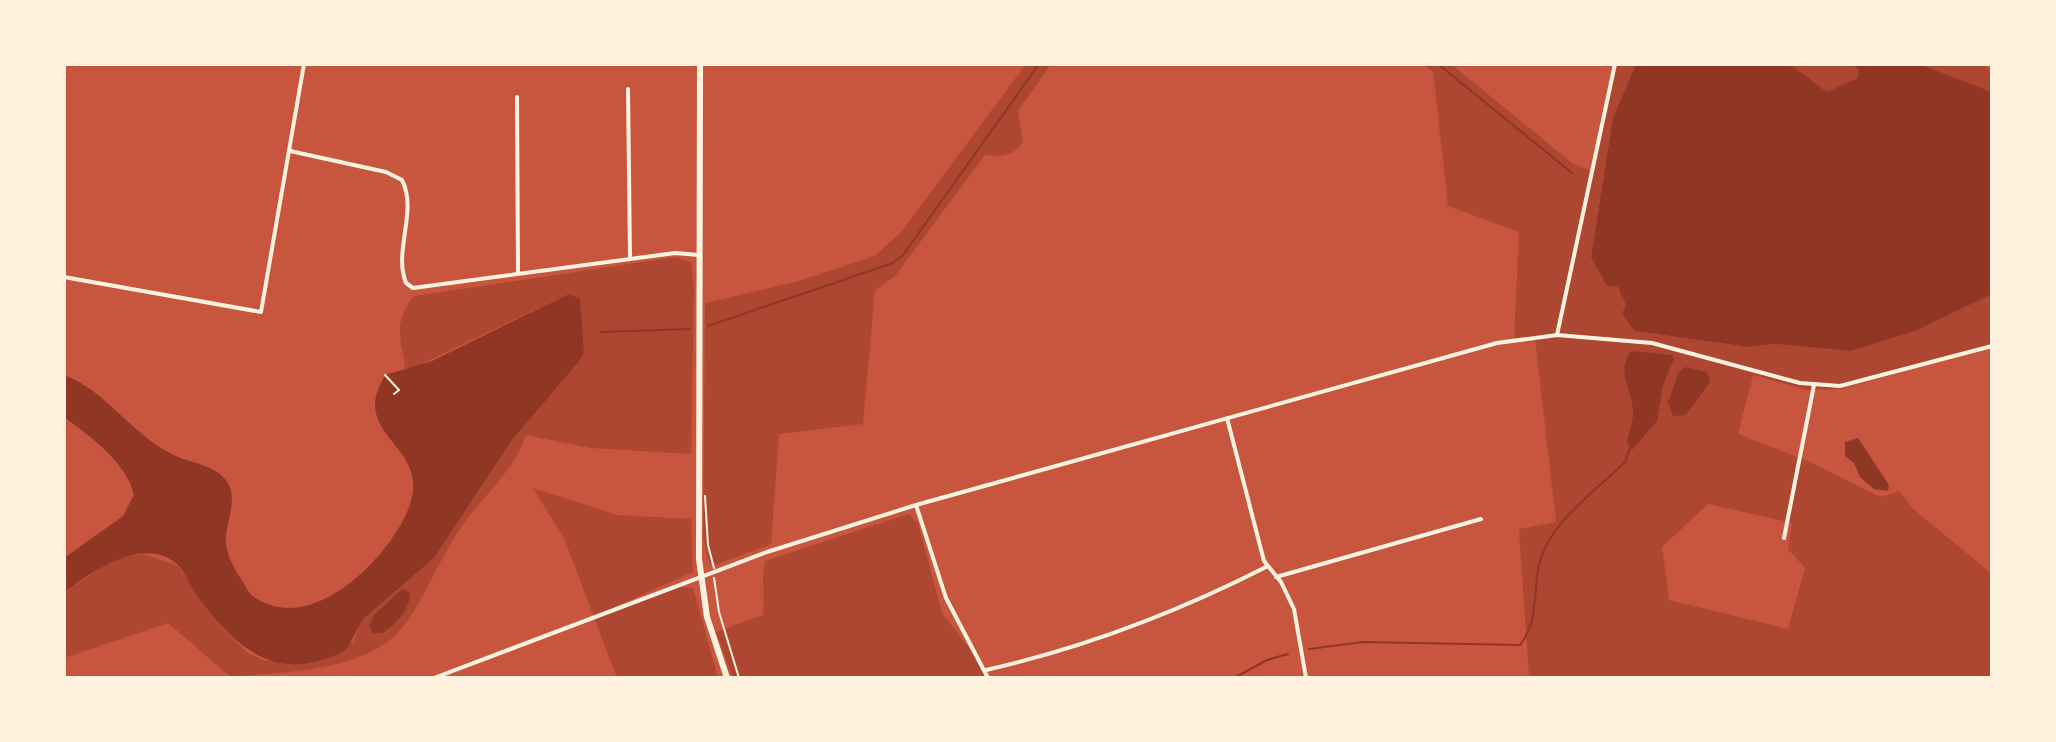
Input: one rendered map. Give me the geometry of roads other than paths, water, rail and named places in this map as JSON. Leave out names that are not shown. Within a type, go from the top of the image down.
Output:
[{"type":"main road","points":[[700,64],[700,576],[711,632],[727,678]]},
{"type":"street","points":[[64,277],[261,312],[304,64]]},
{"type":"street","points":[[1557,335],[1615,64]]},
{"type":"street","points":[[628,89],[630,258]]},
{"type":"street","points":[[517,97],[518,274]]},
{"type":"street","points":[[290,151],[395,174],[402,180],[407,203],[402,270],[409,286],[431,289],[630,258],[675,253],[699,255]]},
{"type":"street","points":[[434,678],[714,569],[916,505],[1497,343],[1557,335],[1675,347],[1814,385],[1840,386],[1992,346]]},
{"type":"street","points":[[1784,538],[1814,385]]},
{"type":"street","points":[[1227,418],[1268,566],[1294,609],[1306,678]]},
{"type":"street","points":[[916,505],[946,598],[988,678]]},
{"type":"street","points":[[1276,577],[1481,519]]},
{"type":"street","points":[[986,670],[1024,661],[1179,608],[1268,566]]},
{"type":"waterway","points":[[708,326],[893,263],[903,255],[1039,64]]},
{"type":"waterway","points":[[1438,64],[1572,173]]},
{"type":"waterway","points":[[601,332],[690,329]]},
{"type":"waterway","points":[[1309,649],[1363,642],[1520,645],[1530,625],[1540,561],[1546,546],[1576,507],[1625,462],[1630,448]]},
{"type":"waterway","points":[[1234,678],[1267,660],[1288,654]]}]
